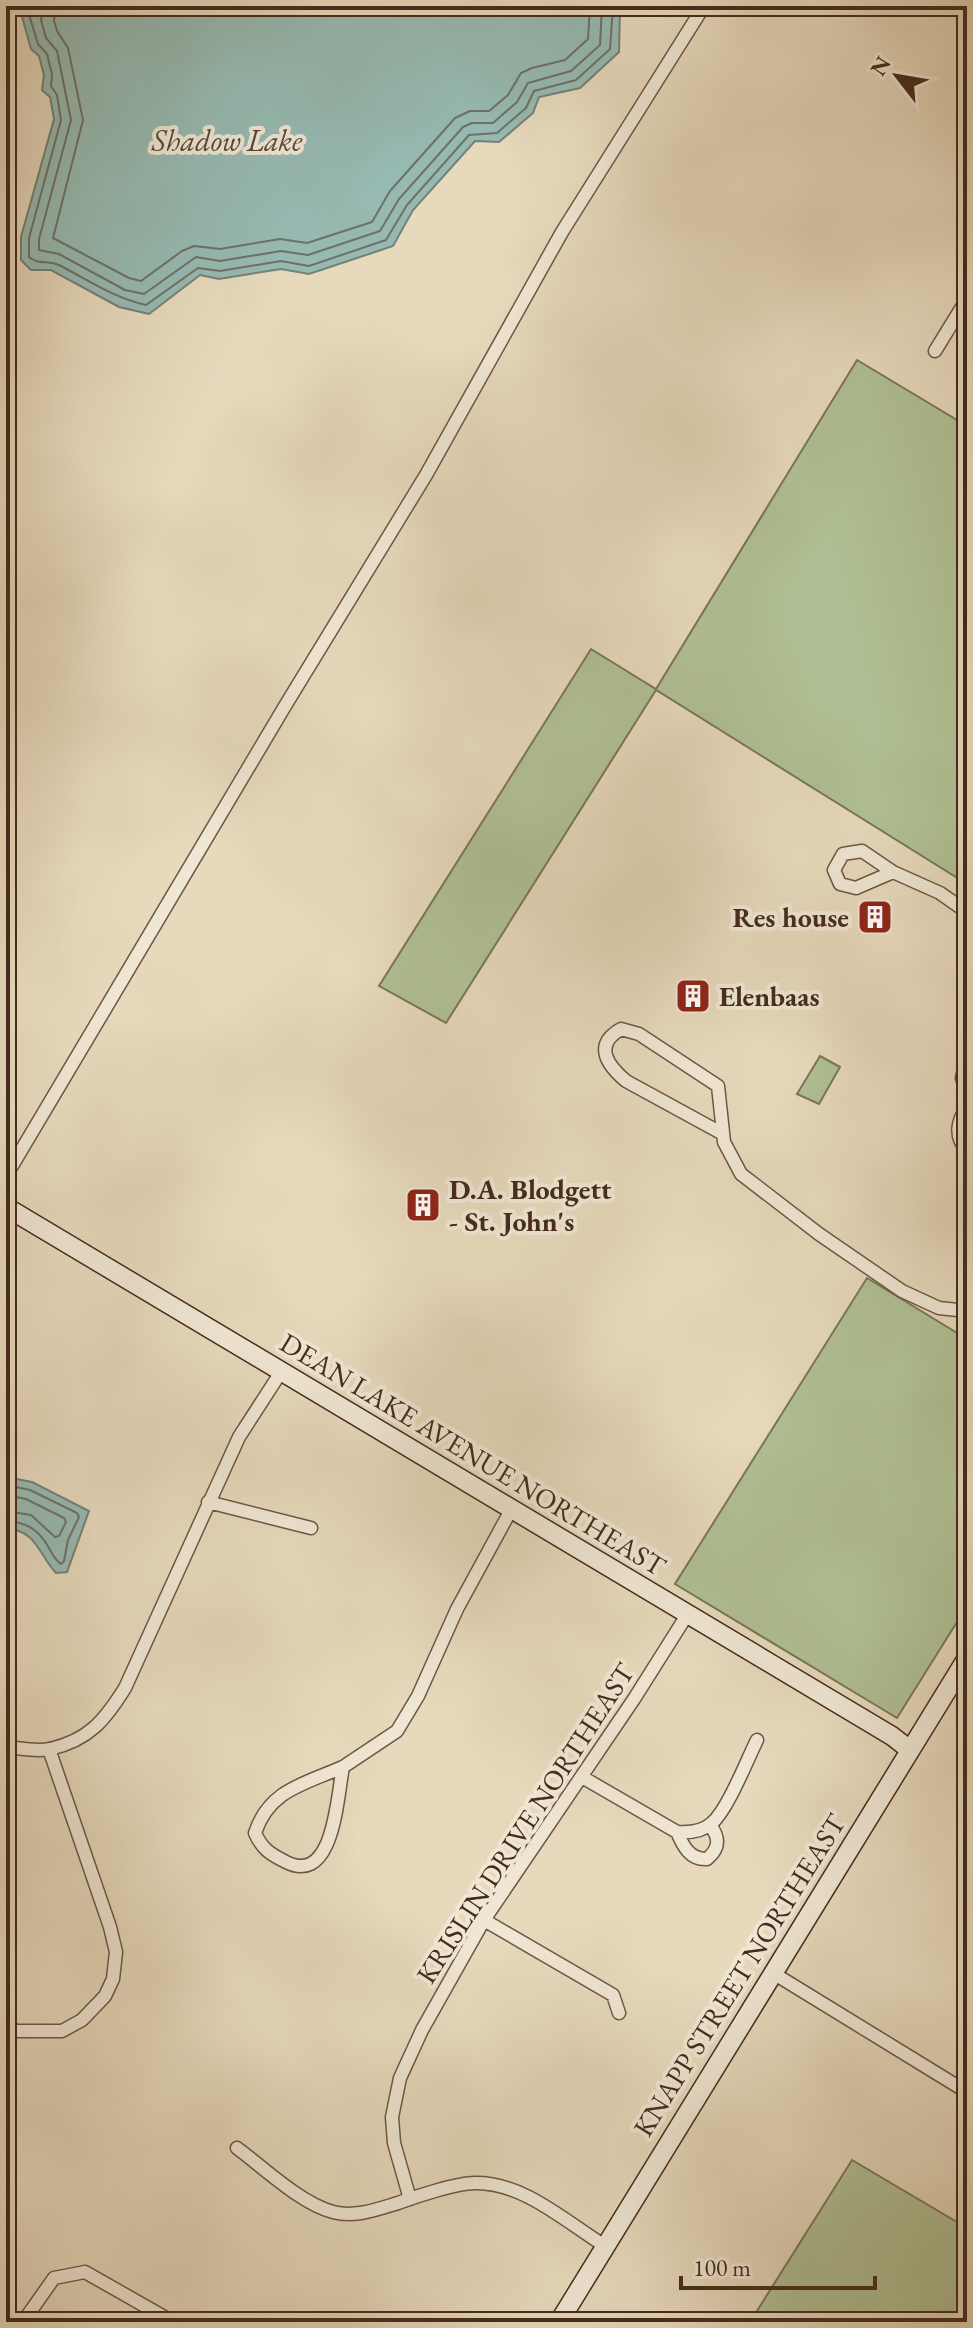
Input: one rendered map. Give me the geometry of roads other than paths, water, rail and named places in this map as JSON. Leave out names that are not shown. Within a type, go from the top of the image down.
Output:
[{"type":"main road","name":"DEAN LAKE AVENUE NORTHEAST","points":[[6,1207],[892,1736],[910,1750]]},
{"type":"main road","name":"KNAPP STREET NORTHEAST","points":[[559,2322],[967,1658]]},
{"type":"street","points":[[6,1176],[426,475],[562,232],[704,6]]},
{"type":"street","points":[[935,351],[967,299]]},
{"type":"street","points":[[893,872],[940,893],[967,912]]},
{"type":"street","points":[[723,1134],[626,1081],[613,1070],[605,1060],[606,1044],[612,1034],[621,1029],[639,1034],[718,1086],[724,1142],[741,1174],[819,1234],[902,1291],[939,1308],[967,1311]]},
{"type":"street","points":[[967,1056],[962,1078],[967,1093]]},
{"type":"street","points":[[967,1107],[960,1117],[958,1132],[967,1150]]},
{"type":"street","points":[[6,1747],[49,1749],[94,1730],[107,1717],[125,1688],[239,1437],[281,1372]]},
{"type":"street","points":[[208,1502],[311,1528]]},
{"type":"street","points":[[343,1767],[329,1840],[323,1854],[313,1864],[302,1868],[288,1864],[262,1848],[255,1833],[261,1815],[277,1798],[343,1767],[397,1731],[457,1609],[511,1510]]},
{"type":"street","name":"KRISLIN DRIVE NORTHEAST","points":[[410,2199],[394,2143],[392,2117],[394,2099],[422,2030],[484,1920],[687,1615]]},
{"type":"street","points":[[582,1777],[677,1832],[689,1833],[710,1825],[721,1811],[757,1740]]},
{"type":"street","points":[[6,2025],[16,2031],[62,2031],[82,2020],[105,1996],[113,1979],[116,1952],[110,1927],[49,1749]]},
{"type":"street","points":[[677,1832],[690,1854],[707,1859],[714,1854],[718,1841],[710,1825]]},
{"type":"street","points":[[484,1920],[613,1995],[619,2013]]},
{"type":"street","points":[[773,1973],[967,2092]]},
{"type":"street","points":[[237,2148],[297,2193],[334,2213],[369,2213],[474,2182],[516,2190],[605,2246]]},
{"type":"street","points":[[23,2322],[54,2278],[85,2272],[173,2322]]},
{"type":"water","name":"Shadow Lake","points":[[30,6],[608,6],[620,8],[619,52],[580,88],[539,97],[533,113],[499,142],[475,141],[413,210],[393,246],[309,274],[281,269],[219,279],[200,275],[149,314],[119,307],[51,270],[31,270],[21,260],[21,237],[54,119],[50,97],[42,90],[44,75],[39,56],[31,49],[21,13]]},
{"type":"water","points":[[6,1477],[32,1482],[89,1511],[67,1572],[56,1573],[31,1538],[16,1530],[6,1529]]},
{"type":"place","name":"Res house","points":[[875,917]]},
{"type":"place","name":"Elenbaas","points":[[693,996]]},
{"type":"place","name":"D.A. Blodgett - St. John's","points":[[423,1205]]}]
